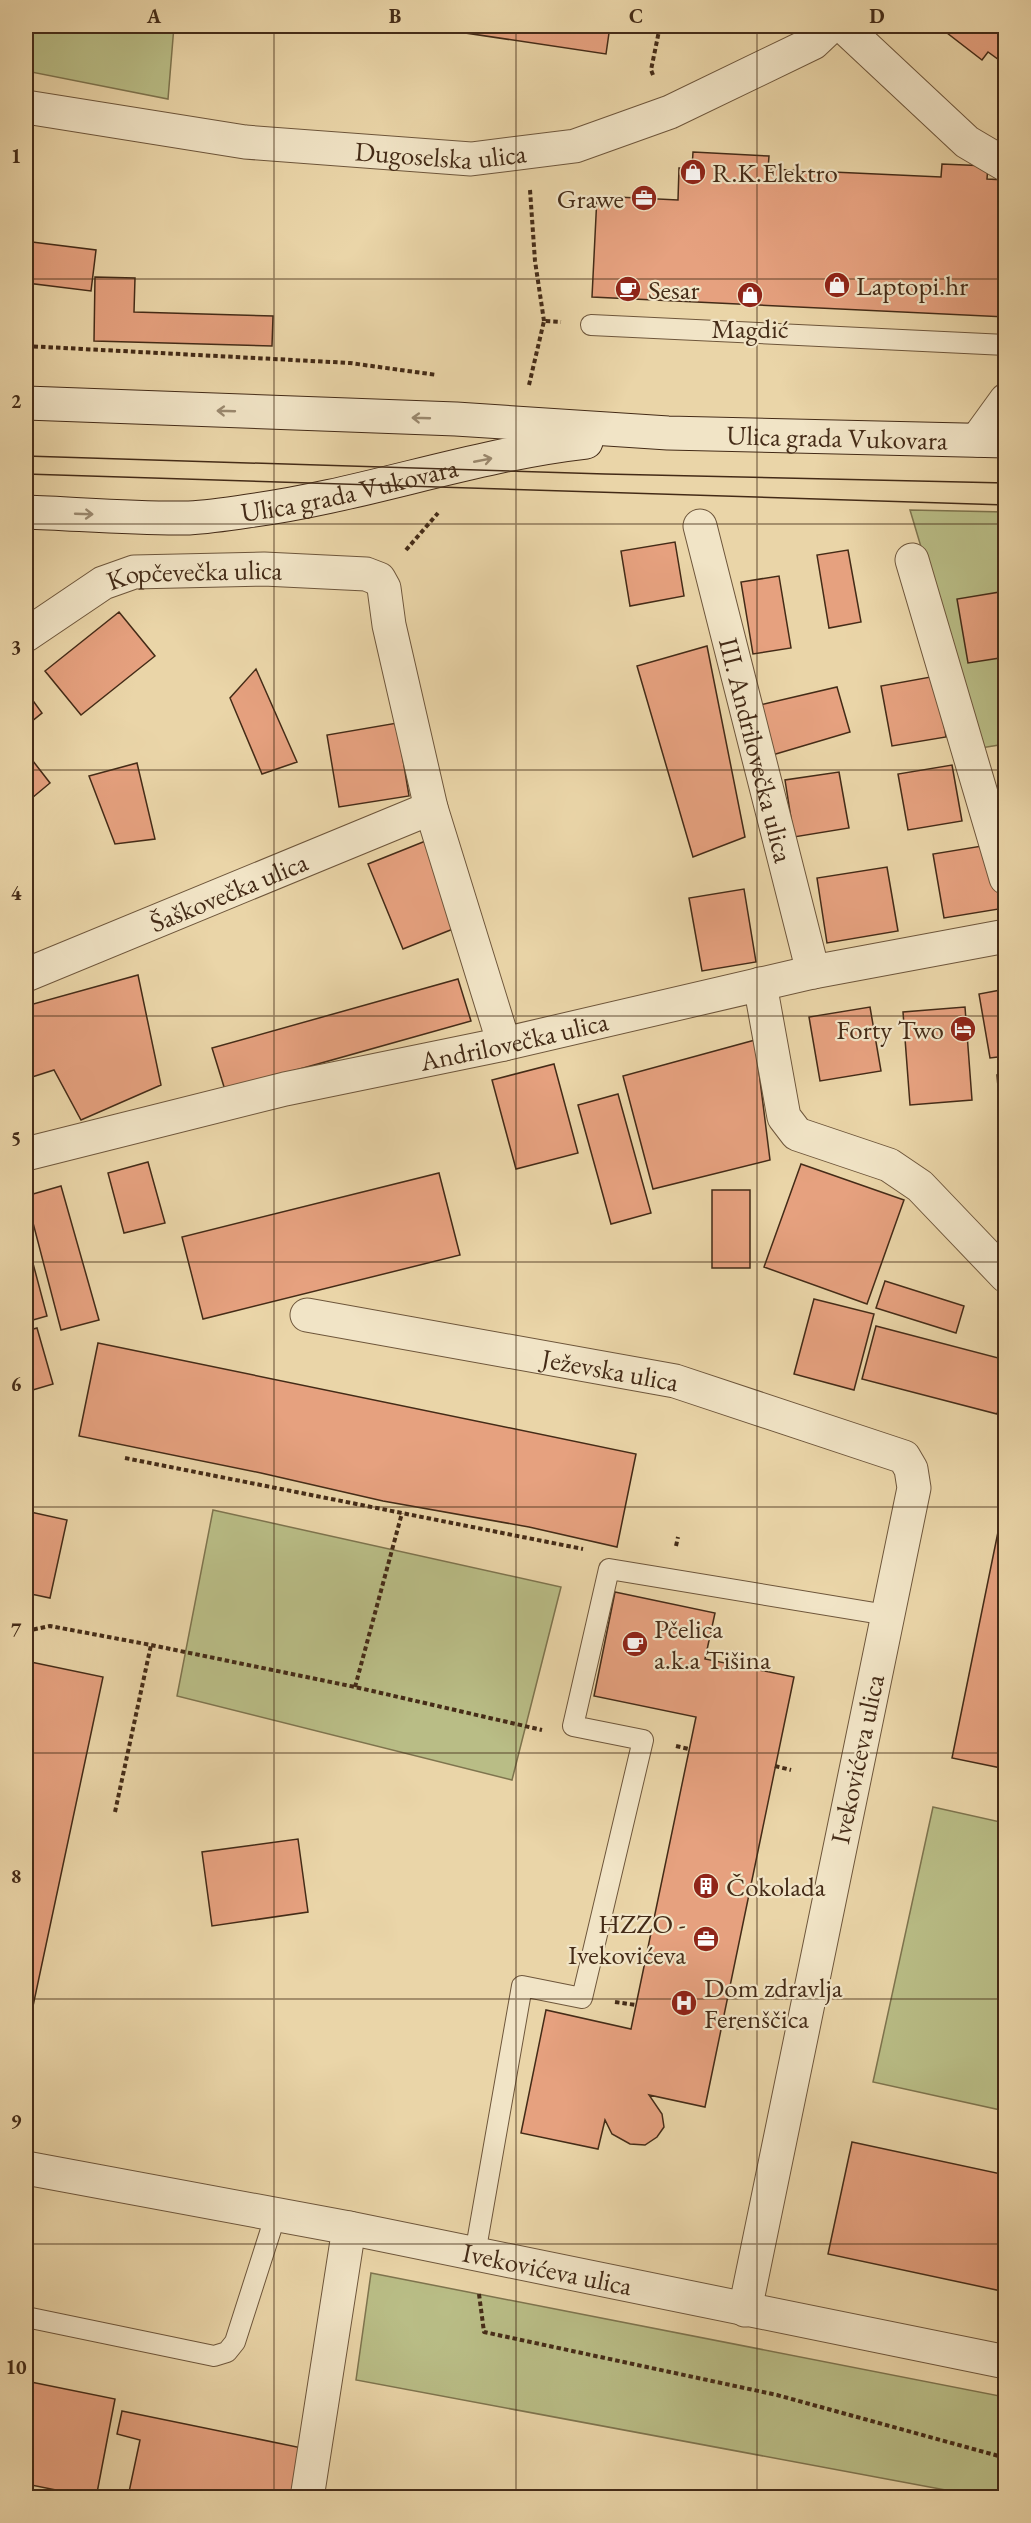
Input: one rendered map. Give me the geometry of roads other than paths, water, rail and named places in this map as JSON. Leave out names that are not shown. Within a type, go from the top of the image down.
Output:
[{"type":"street","name":"Dugoselska ulica","points":[[26,107],[245,142],[471,159],[575,146],[670,112],[813,43],[831,26]]},
{"type":"street","points":[[843,26],[967,142],[1005,165]]},
{"type":"street","points":[[991,440],[1005,400]]},
{"type":"street","name":"Ulica grada Vukovara","points":[[26,403],[456,419],[668,433],[991,440]]},
{"type":"street","name":"Ulica grada Vukovara","points":[[26,512],[189,518],[250,511],[384,485],[474,462],[551,446],[668,433]]},
{"type":"street","name":"III. Andrilovečka ulica","points":[[700,526],[813,972]]},
{"type":"street","points":[[912,560],[1005,878]]},
{"type":"street","name":"Kopčevečka ulica","points":[[26,635],[103,583],[134,572],[264,569],[366,574],[379,579],[384,588],[389,625],[432,808]]},
{"type":"street","points":[[432,808],[504,1044]]},
{"type":"street","name":"Šaškovečka ulica","points":[[26,975],[432,808]]},
{"type":"street","name":"Andrilovečka ulica","points":[[26,1154],[285,1089],[504,1044],[813,972],[1005,936]]},
{"type":"street","points":[[760,984],[784,1117],[797,1134],[890,1165],[920,1186],[1005,1276]]},
{"type":"street","name":"Ježevska ulica","points":[[307,1315],[675,1381],[904,1457]]},
{"type":"street","name":"Ivekovićeva ulica","points":[[745,2310],[914,1488],[911,1469],[904,1457]]},
{"type":"street","name":"Ivekovićeva ulica","points":[[26,2168],[349,2228],[1005,2362]]},
{"type":"street","points":[[307,2498],[349,2228]]},
{"type":"lane","points":[[591,325],[1005,345]]},
{"type":"lane","points":[[475,2254],[522,1986],[582,1998],[643,1740],[573,1726],[609,1569],[888,1616]]},
{"type":"lane","points":[[26,2317],[213,2355],[227,2352],[235,2342],[276,2214]]},
{"type":"tram line","points":[[26,456],[605,474],[1006,483]]},
{"type":"tram line","points":[[26,474],[1006,505]]},
{"type":"place","name":"R.K.Elektro","points":[[693,172]]},
{"type":"place","name":"Grawe","points":[[644,198]]},
{"type":"place","name":"Laptopi.hr","points":[[837,285]]},
{"type":"place","name":"Sesar","points":[[628,289]]},
{"type":"place","name":"Magdić","points":[[750,295]]},
{"type":"place","name":"Forty Two","points":[[963,1029]]},
{"type":"place","name":"Pčelica a.k.a Tišina","points":[[635,1644]]},
{"type":"place","name":"Čokolada","points":[[706,1886]]},
{"type":"place","name":"HZZO - Ivekovićeva","points":[[706,1939]]},
{"type":"place","name":"Dom zdravlja Ferenščica","points":[[684,2003]]}]
